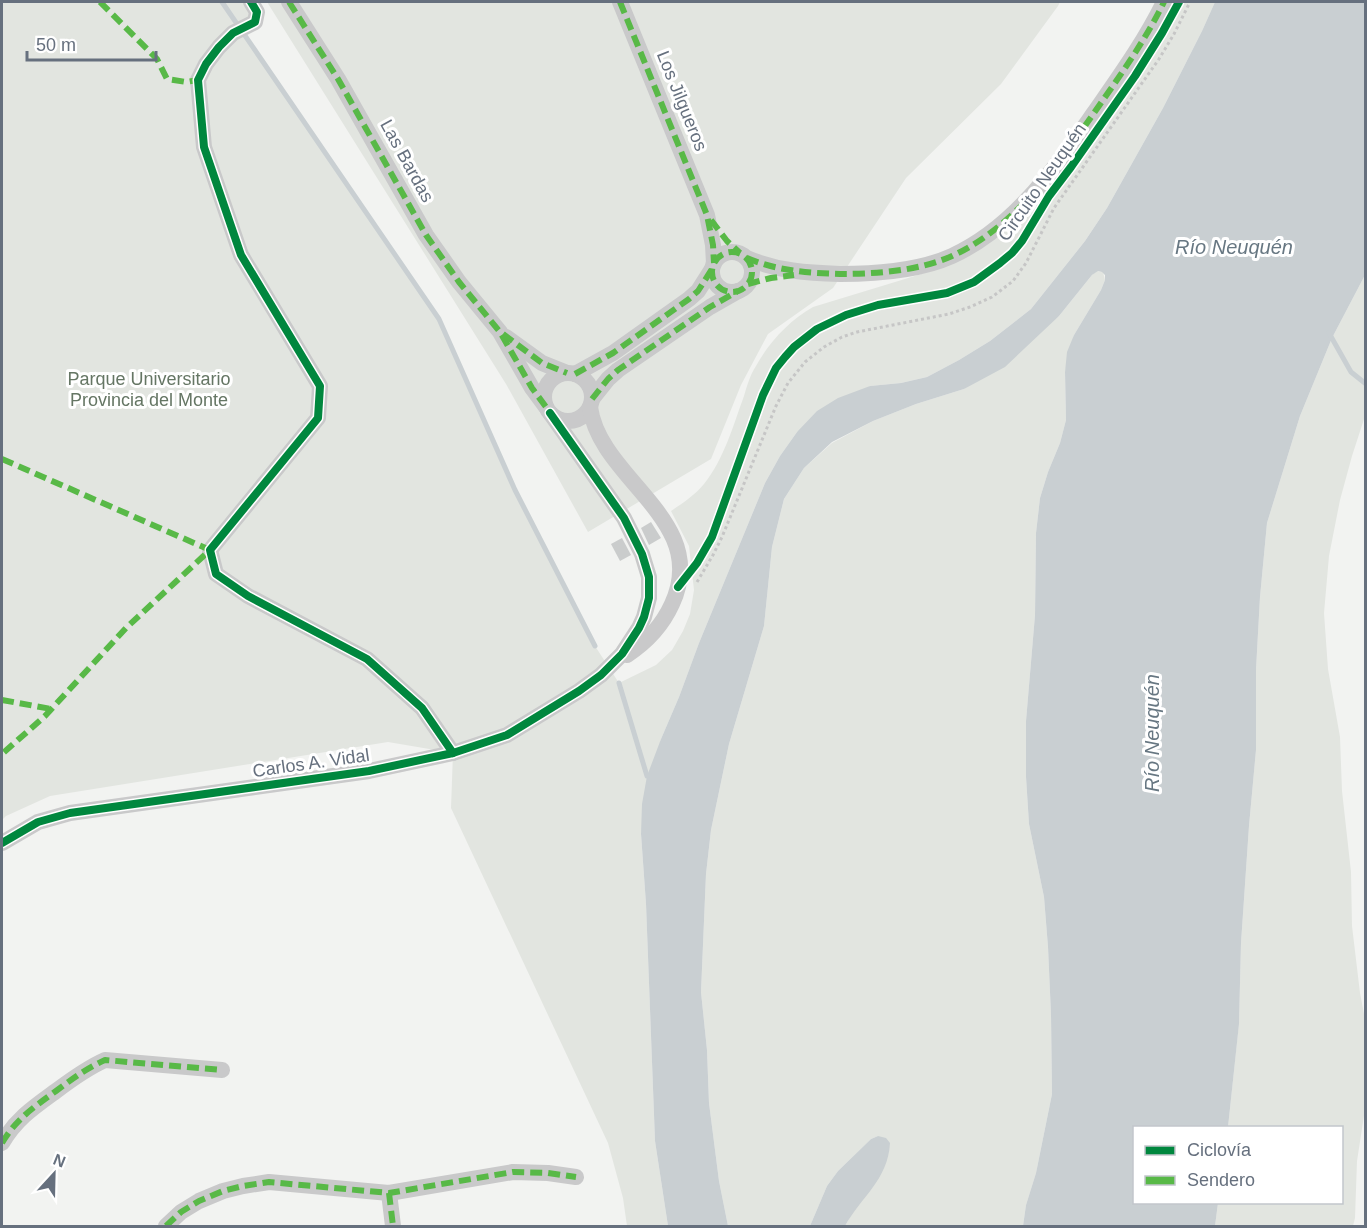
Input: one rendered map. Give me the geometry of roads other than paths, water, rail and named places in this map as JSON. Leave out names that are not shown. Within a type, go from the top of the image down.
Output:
[{"type":"street","points":[[251,2],[257,12],[255,22],[233,33],[219,47],[206,64],[198,80],[204,147],[242,255],[320,386],[318,418],[210,550],[216,574],[248,596],[368,658],[422,708],[453,753]]},
{"type":"street","name":"Las Bardas","points":[[289,2],[338,79],[426,235],[459,282],[500,332],[532,388],[620,511],[637,542],[646,566],[650,588],[647,608],[628,646],[609,668]]},
{"type":"street","name":"Los Jilgueros","points":[[620,2],[707,215],[714,245],[713,266]]},
{"type":"street","points":[[744,255],[753,273],[743,288],[710,307],[618,370],[608,379],[585,413],[579,418],[564,420],[557,418],[548,410],[544,400],[546,385],[552,379],[571,373],[613,353],[689,299],[702,286],[717,258],[722,254],[734,251],[744,255],[770,267],[812,273],[850,274],[930,264],[971,245],[995,228],[1037,189],[1055,167],[1130,61],[1164,2]]},
{"type":"street","name":"Los Jilgueros","points":[[707,215],[721,234],[744,255]]},
{"type":"street","points":[[713,266],[714,282],[724,291],[731,292],[771,278],[812,273]]},
{"type":"street","name":"Las Bardas","points":[[500,332],[542,363],[582,377],[588,383],[595,429],[604,445],[660,516],[672,536],[680,560],[680,577],[674,598],[656,631],[638,648],[609,668]]},
{"type":"street","name":"Carlos A. Vidal","points":[[2,843],[38,822],[70,813],[369,771],[453,753],[497,739],[516,730],[579,691],[609,668]]},
{"type":"street","points":[[2,1143],[8,1132],[24,1114],[89,1067],[105,1060],[222,1070]]},
{"type":"street","points":[[166,1227],[181,1212],[199,1201],[223,1191],[269,1182],[389,1193],[513,1172],[576,1177]]},
{"type":"street","points":[[389,1193],[393,1227]]},
{"type":"water","name":"Río Neuquén","points":[[1215,2],[1366,2],[1365,275],[1332,338],[1300,416],[1267,523],[1260,597],[1256,670],[1256,750],[1241,943],[1239,1024],[1228,1126],[1133,1126],[1133,1204],[1218,1204],[1215,1226],[1023,1226],[1052,1094],[1051,1015],[1044,897],[1029,824],[1026,777],[1026,721],[1035,615],[1036,533],[1040,498],[1066,420],[1067,352],[1105,280],[1105,275],[1098,271],[1092,275],[1059,316],[1005,367],[964,389],[873,421],[832,442],[804,468],[784,499],[772,547],[764,626],[729,744],[711,830],[706,874],[701,992],[707,1050],[709,1103],[719,1181],[728,1226],[668,1226],[655,1141],[646,904],[641,834],[642,804],[647,776],[661,739],[765,483],[797,432],[817,411],[838,398],[870,386],[901,383],[927,377],[990,341],[1031,309],[1085,241],[1107,208],[1163,108]]},
{"type":"water","points":[[878,1136],[886,1138],[890,1143],[884,1168],[873,1188],[845,1226],[810,1226],[827,1186],[838,1171],[871,1139]]},
{"type":"waterway","points":[[222,2],[439,319],[515,490],[595,646]]},
{"type":"waterway","points":[[1329,333],[1351,372],[1366,384]]},
{"type":"waterway","points":[[619,683],[647,776]]},
{"type":"park label","name":"Parque Universitario Provincia del Monte","points":[[149,389]]}]
